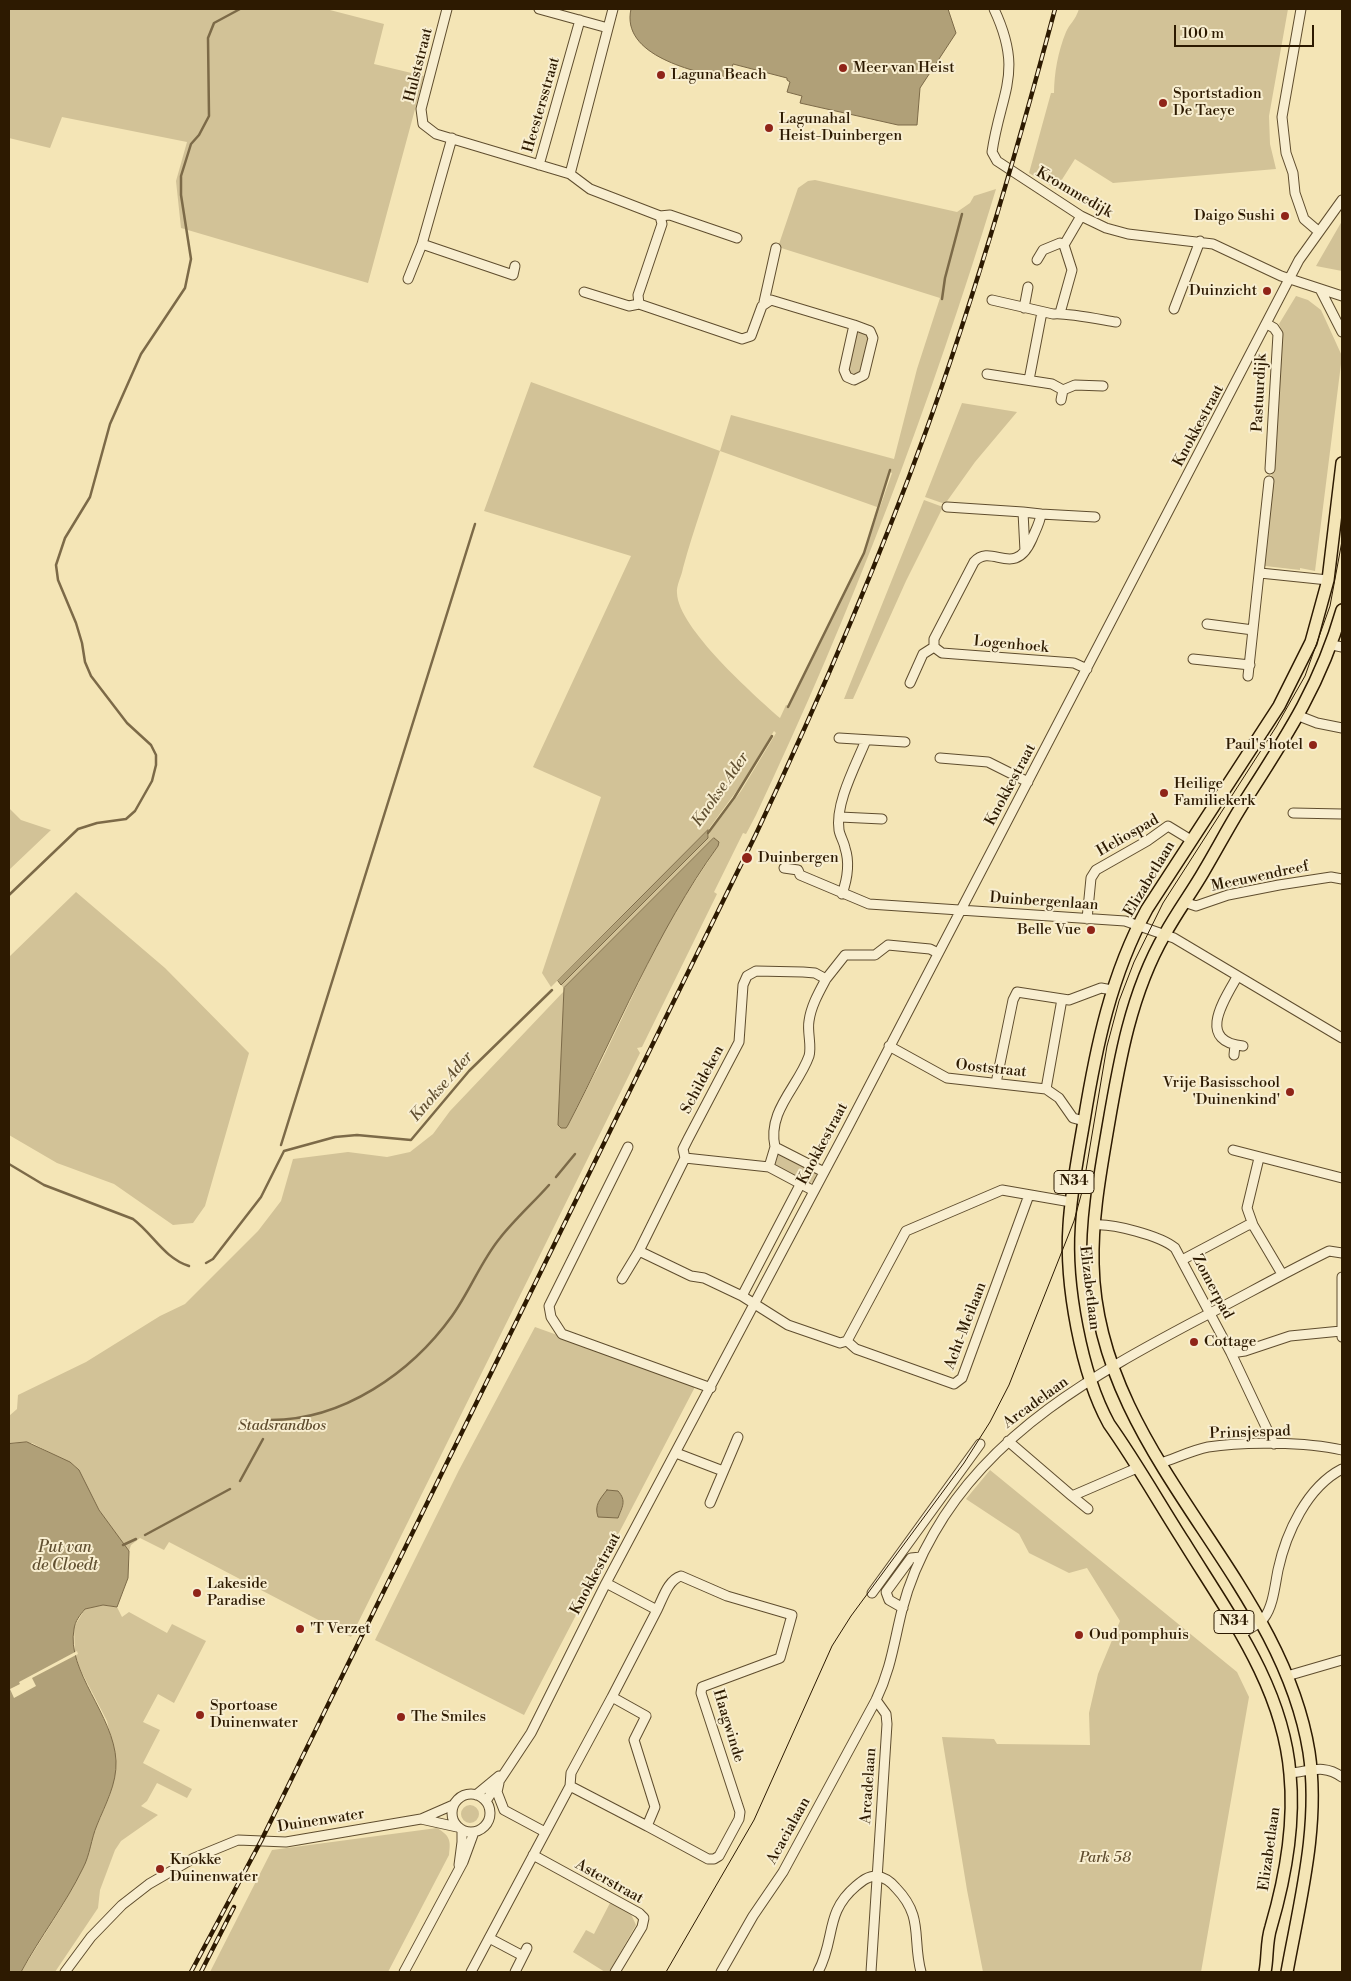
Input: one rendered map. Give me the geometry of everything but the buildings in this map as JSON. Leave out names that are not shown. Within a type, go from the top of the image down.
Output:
[{"type":"main road","name":"Elizabetlaan","points":[[1265,1972],[1266,1954],[1275,1916],[1291,1821],[1290,1773],[1275,1705],[1242,1634],[1104,1415],[1091,1380],[1070,1279],[1068,1239],[1071,1202],[1098,1040],[1112,990],[1138,926],[1191,840],[1201,828],[1242,764],[1296,675],[1311,642],[1328,580],[1339,518],[1342,463]]},
{"type":"main road","name":"Elizabetlaan","points":[[1287,1972],[1310,1837],[1313,1789],[1299,1710],[1286,1676],[1260,1621],[1128,1408],[1111,1366],[1101,1327],[1094,1287],[1094,1225],[1100,1174],[1122,1050],[1142,986],[1164,935],[1217,845],[1299,716],[1337,646],[1342,610]]},
{"type":"street","name":"Hulststraat","points":[[447,9],[420,118],[427,129],[539,165]]},
{"type":"street","points":[[539,9],[608,28]]},
{"type":"street","points":[[613,9],[570,174],[590,189],[660,216],[670,215],[737,238]]},
{"type":"street","name":"Krommedijk","points":[[994,9],[1007,44],[1009,66],[1007,90],[993,148],[993,156],[1004,166],[1082,216],[1106,228],[1128,234],[1200,241],[1225,248],[1290,279],[1342,296]]},
{"type":"street","points":[[1301,9],[1282,117],[1283,134],[1295,182],[1295,193],[1304,220],[1318,231]]},
{"type":"street","name":"Heestersstraat","points":[[570,174],[539,165],[580,20]]},
{"type":"street","points":[[408,279],[422,244],[452,138]]},
{"type":"street","name":"Knokkestraat","points":[[486,1801],[527,1739],[606,1583],[756,1303],[1290,279],[1318,231],[1342,200]]},
{"type":"street","points":[[639,304],[638,295],[662,224],[660,216]]},
{"type":"street","points":[[1060,313],[1072,270],[1064,245],[1082,216]]},
{"type":"street","points":[[1174,309],[1200,241]]},
{"type":"street","points":[[1037,260],[1043,250],[1060,243],[1064,245]]},
{"type":"street","points":[[422,244],[513,275],[516,266]]},
{"type":"street","points":[[584,292],[629,306],[639,304],[747,338],[754,332],[764,302],[776,248]]},
{"type":"street","points":[[1024,308],[1028,287]]},
{"type":"street","points":[[1320,290],[1342,332]]},
{"type":"street","points":[[992,300],[1053,314],[1060,313],[1068,316],[1116,322]]},
{"type":"street","points":[[764,302],[776,301],[854,325],[870,331],[873,338],[864,375],[854,380],[847,377],[844,370],[854,325]]},
{"type":"street","points":[[1029,380],[1042,312]]},
{"type":"street","name":"Pastuurdijk","points":[[1267,324],[1274,328],[1278,334],[1270,469]]},
{"type":"street","points":[[987,374],[1052,384],[1062,390]]},
{"type":"street","points":[[1062,390],[1075,384],[1103,386]]},
{"type":"street","points":[[1061,400],[1062,390]]},
{"type":"street","points":[[1248,676],[1269,480]]},
{"type":"street","points":[[947,507],[1095,518]]},
{"type":"street","points":[[1023,512],[1025,551]]},
{"type":"street","points":[[910,683],[920,659],[934,647],[934,639],[978,557],[1015,559],[1022,557],[1041,514]]},
{"type":"street","points":[[1260,573],[1328,580]]},
{"type":"street","points":[[1207,624],[1253,630]]},
{"type":"street","name":"Logenhoek","points":[[934,647],[942,653],[1074,663],[1087,669]]},
{"type":"street","points":[[1193,660],[1250,665]]},
{"type":"street","points":[[1299,716],[1317,724],[1342,728]]},
{"type":"street","points":[[838,738],[905,742]]},
{"type":"street","points":[[842,894],[848,867],[846,851],[839,830],[840,817],[844,796],[866,740]]},
{"type":"street","points":[[940,758],[988,762],[1028,782]]},
{"type":"street","points":[[1293,813],[1342,814]]},
{"type":"street","points":[[840,817],[882,819]]},
{"type":"street","name":"Heliospad","points":[[1087,918],[1090,885],[1096,870],[1148,841],[1168,826],[1191,840]]},
{"type":"street","name":"Duinbergenlaan","points":[[784,868],[798,870],[800,875],[869,904],[1125,921],[1164,935],[1342,1038]]},
{"type":"street","name":"Meeuwendreef","points":[[1184,902],[1196,906],[1228,895],[1279,885],[1331,877],[1342,879]]},
{"type":"street","points":[[769,1167],[775,1146],[772,1136],[774,1121],[809,1054],[809,1023],[812,1008],[826,979],[846,955],[875,955],[888,945],[930,949],[938,953]]},
{"type":"street","name":"Schildeken","points":[[622,1279],[639,1252],[685,1158],[684,1149],[688,1139],[739,1042],[743,985],[747,976],[756,971],[803,972],[815,973],[826,979]]},
{"type":"street","points":[[1234,1055],[1239,1045],[1220,1036],[1216,1021],[1237,977]]},
{"type":"street","points":[[996,1083],[1014,994],[1017,992],[1069,1000],[1101,988],[1112,990]]},
{"type":"street","points":[[1046,1089],[1062,999]]},
{"type":"street","name":"Ooststraat","points":[[889,1046],[947,1078],[1046,1089],[1058,1098],[1073,1118],[1084,1120]]},
{"type":"street","points":[[775,1146],[824,1172]]},
{"type":"street","points":[[628,1147],[549,1306],[551,1317],[562,1334],[711,1388]]},
{"type":"street","points":[[1232,1150],[1342,1178]]},
{"type":"street","points":[[685,1158],[769,1167],[814,1191]]},
{"type":"street","points":[[1258,1158],[1247,1208],[1253,1225],[1282,1274]]},
{"type":"street","name":"Knokkestraat","points":[[742,1296],[801,1183]]},
{"type":"street","points":[[847,1341],[906,1231],[1002,1190],[1071,1202]]},
{"type":"street","name":"Acht-Meilaan","points":[[756,1303],[788,1325],[840,1343],[847,1341],[856,1349],[951,1384],[958,1382],[1029,1195]]},
{"type":"street","name":"Zomerpad","points":[[1094,1225],[1107,1225],[1169,1243],[1175,1248],[1231,1353],[1274,1444]]},
{"type":"street","points":[[1182,1260],[1248,1225],[1253,1225]]},
{"type":"street","name":"Arcadelaan","points":[[871,1972],[887,1724],[886,1714],[876,1700],[887,1676],[903,1608],[921,1557],[942,1521],[978,1471],[1008,1441],[1111,1366],[1282,1274],[1329,1251],[1342,1253]]},
{"type":"street","points":[[639,1252],[691,1276],[704,1278],[756,1303]]},
{"type":"street","points":[[1231,1353],[1245,1352],[1290,1336],[1342,1334],[1342,1277]]},
{"type":"street","points":[[710,1503],[738,1437]]},
{"type":"street","points":[[1008,1441],[1088,1510]]},
{"type":"street","points":[[872,1593],[980,1444]]},
{"type":"street","name":"Prinsjespad","points":[[1161,1463],[1206,1447],[1274,1444],[1322,1445],[1342,1450]]},
{"type":"street","points":[[676,1453],[724,1471]]},
{"type":"street","points":[[966,1464],[978,1471]]},
{"type":"street","points":[[1072,1496],[1137,1468]]},
{"type":"street","points":[[1242,1634],[1265,1618],[1286,1541],[1300,1512],[1329,1475],[1342,1469]]},
{"type":"street","name":"Arcadelaan","points":[[903,1608],[889,1600],[886,1592],[911,1558],[921,1557]]},
{"type":"street","name":"Haagwinde","points":[[545,1832],[570,1786],[571,1773],[674,1578],[681,1576],[727,1596],[792,1615],[780,1658],[702,1686],[701,1693],[740,1812],[739,1819],[719,1856],[714,1859],[708,1859],[570,1786]]},
{"type":"street","points":[[606,1583],[657,1610]]},
{"type":"street","points":[[1286,1676],[1342,1660]]},
{"type":"street","points":[[612,1697],[646,1716],[634,1740],[655,1807],[647,1826]]},
{"type":"street","name":"Acacialaan","points":[[721,1972],[753,1916],[784,1872],[876,1700]]},
{"type":"street","points":[[1290,1773],[1332,1770],[1342,1777]]},
{"type":"street","points":[[471,1972],[545,1832],[504,1810],[497,1792],[503,1773]]},
{"type":"street","name":"Knokkestraat","points":[[476,1795],[503,1773]]},
{"type":"street","points":[[458,1873],[462,1842],[459,1829],[452,1817],[453,1805],[465,1795],[476,1795],[486,1801],[490,1810],[490,1817],[484,1827],[474,1832],[459,1829]]},
{"type":"street","name":"Duinenwater","points":[[65,1972],[86,1942],[122,1905],[149,1884],[194,1858],[238,1840],[286,1842],[421,1819],[453,1805]]},
{"type":"street","points":[[490,1817],[504,1810]]},
{"type":"street","name":"Duinenwater","points":[[421,1819],[459,1829]]},
{"type":"street","points":[[404,1972],[458,1873],[474,1832]]},
{"type":"street","name":"Asterstraat","points":[[532,1855],[639,1913],[644,1918],[642,1927],[615,1972]]},
{"type":"street","points":[[818,1972],[829,1946],[832,1919],[838,1906],[847,1894],[863,1881],[876,1876],[892,1884],[906,1898],[914,1916],[917,1956],[921,1972]]},
{"type":"street","points":[[489,1938],[525,1952],[515,1972]]},
{"type":"green space","points":[[9,9],[326,9],[384,24],[374,64],[424,76],[368,283],[181,228],[176,181],[187,142],[62,117],[50,148],[9,138]]},
{"type":"green space","name":"Sportstadion De Taeye","points":[[1079,9],[1288,9],[1269,116],[1270,144],[1276,169],[1113,183],[1075,159],[1056,189],[1029,173],[1051,93],[1054,93],[1061,47],[1066,32]]},
{"type":"green space","name":"Stadsrandbos","points":[[815,180],[957,212],[970,203],[974,196],[996,189],[945,349],[888,506],[825,662],[791,739],[756,815],[746,834],[743,833],[714,892],[717,894],[642,1047],[637,1048],[640,1053],[351,1637],[169,1542],[164,1550],[140,1538],[131,1545],[129,1551],[99,1510],[75,1466],[32,1443],[9,1444],[9,1416],[17,1409],[18,1395],[86,1362],[160,1316],[185,1304],[258,1231],[281,1201],[293,1159],[348,1152],[387,1157],[410,1152],[433,1134],[450,1111],[565,990],[558,1125],[566,1128],[601,1062],[667,924],[718,846],[714,839],[564,988],[561,985],[708,838],[710,832],[741,791],[776,733],[774,731],[738,789],[708,830],[551,987],[542,973],[601,797],[533,767],[631,556],[484,511],[531,382],[720,451],[731,415],[894,459],[917,369],[940,298],[778,247],[798,188],[808,181]],"holes":[[[720,451],[877,507],[890,472],[892,473],[863,555],[789,706],[786,705],[780,718],[736,678],[703,642],[690,624],[681,607],[677,593],[687,553]]]},
{"type":"green space","points":[[1342,221],[1342,271],[1316,266]]},
{"type":"green space","points":[[1296,296],[1308,300],[1321,310],[1342,356],[1315,571],[1265,566],[1282,331],[1279,324]]},
{"type":"green space","points":[[865,332],[870,338],[862,371],[855,376],[850,374],[848,367],[855,337],[858,333]]},
{"type":"green space","points":[[962,403],[1017,412],[975,462],[945,504],[925,497]]},
{"type":"green space","points":[[924,500],[943,507],[906,581],[853,699],[844,699]]},
{"type":"green space","points":[[9,808],[21,820],[51,830],[9,870]]},
{"type":"green space","points":[[76,892],[165,968],[249,1053],[205,1206],[193,1223],[173,1225],[114,1184],[57,1163],[9,1135],[9,957]]},
{"type":"green space","points":[[779,1153],[817,1172],[814,1182],[809,1183],[775,1165]]},
{"type":"green space","points":[[535,1327],[696,1385],[524,1715],[375,1640],[459,1470]]},
{"type":"green space","name":"Park 58","points":[[990,1470],[1237,1672],[1249,1697],[1201,1972],[983,1972],[967,1890],[942,1737],[994,1739],[997,1744],[1090,1745],[1089,1713],[1098,1674],[1120,1621],[1087,1568],[1069,1573],[1029,1553],[1019,1534],[966,1499]]},
{"type":"green space","points":[[103,1605],[117,1607],[122,1617],[129,1612],[167,1633],[172,1624],[206,1641],[174,1703],[158,1694],[143,1722],[160,1730],[143,1763],[192,1789],[187,1798],[157,1783],[147,1801],[141,1806],[158,1815],[121,1841],[115,1850],[100,1890],[98,1908],[55,1972],[21,1972],[63,1905],[84,1866],[91,1839],[110,1795],[116,1760],[107,1721],[80,1669],[75,1654],[74,1627],[85,1609]]},
{"type":"green space","points":[[466,1805],[474,1805],[479,1810],[477,1821],[466,1823],[461,1818],[461,1810]]},
{"type":"green space","points":[[437,1828],[445,1833],[449,1839],[449,1855],[388,1972],[210,1972],[272,1850]]},
{"type":"green space","points":[[610,1903],[631,1914],[636,1925],[609,1972],[605,1972],[573,1952],[586,1930],[594,1934]]},
{"type":"water","name":"Meer van Heist","points":[[631,9],[948,9],[956,33],[920,88],[917,125],[898,125],[800,103],[802,96],[787,92],[790,82],[787,78],[733,64],[729,79],[698,72],[663,59],[648,50],[637,39],[631,25]]},
{"type":"water","points":[[708,830],[708,838],[561,985],[558,981]]},
{"type":"water","points":[[714,838],[719,842],[718,846],[675,913],[656,947],[568,1125],[566,1128],[561,1128],[558,1125],[564,988]]},
{"type":"water","name":"Put van de Cloedt","points":[[27,1442],[70,1462],[79,1470],[99,1510],[129,1551],[128,1578],[117,1607],[103,1605],[85,1609],[74,1629],[73,1645],[77,1661],[100,1710],[113,1744],[116,1770],[113,1786],[95,1830],[85,1863],[76,1882],[21,1972],[9,1972],[9,1444]]},
{"type":"water","points":[[607,1490],[618,1491],[621,1495],[623,1504],[618,1518],[598,1517],[597,1506]]},
{"type":"pier","points":[[77,1651],[78,1654],[32,1678],[36,1686],[14,1698],[10,1689],[20,1684],[19,1682]]},
{"type":"waterway","points":[[9,895],[78,829],[97,823],[126,819],[135,811],[152,781],[156,765],[156,755],[151,745],[127,723],[91,676],[85,662],[76,623],[58,580],[56,565],[65,538],[90,497],[110,424],[141,354],[185,288],[191,259],[181,195],[181,176],[191,144],[199,135],[209,116],[208,38],[214,23],[240,9]]},
{"type":"waterway","name":"Knokse Ader","points":[[942,299],[945,278],[962,214]]},
{"type":"waterway","name":"Knokse Ader","points":[[788,707],[864,553],[890,470]]},
{"type":"waterway","points":[[281,1145],[475,524]]},
{"type":"waterway","name":"Knokse Ader","points":[[708,833],[734,798],[772,736]]},
{"type":"waterway","name":"Knokse Ader","points":[[206,1263],[213,1259],[261,1197],[284,1151],[335,1137],[357,1135],[411,1140],[469,1071],[552,990]]},
{"type":"waterway","points":[[556,1177],[575,1154]]},
{"type":"waterway","name":"Knokse Ader","points":[[9,1164],[44,1185],[133,1219],[166,1252],[189,1266]]},
{"type":"waterway","points":[[268,1429],[271,1420],[298,1418],[324,1412],[349,1402],[396,1374],[417,1356],[452,1316],[493,1247],[549,1185]]},
{"type":"waterway","points":[[240,1481],[263,1439]]},
{"type":"waterway","points":[[145,1535],[230,1489]]},
{"type":"waterway","points":[[123,1545],[136,1539]]},
{"type":"tram line","points":[[666,1972],[754,1820],[832,1646],[851,1616],[964,1463],[990,1422],[1009,1385],[1074,1221],[1083,1188],[1107,1046],[1119,1001],[1134,962],[1163,903],[1276,727],[1305,676],[1330,606],[1342,541]]},
{"type":"railway","points":[[191,1972],[261,1841],[756,834],[802,735],[867,584],[926,431],[962,327],[995,222],[1055,9]]},
{"type":"railway","points":[[201,1972],[234,1907]]},
{"type":"place","name":"Meer van Heist","points":[[843,68]]},
{"type":"place","name":"Laguna Beach","points":[[661,75]]},
{"type":"place","name":"Sportstadion De Taeye","points":[[1163,103]]},
{"type":"place","name":"Lagunahal Heist-Duinbergen","points":[[769,128]]},
{"type":"place","name":"Daigo Sushi","points":[[1285,216]]},
{"type":"place","name":"Duinzicht","points":[[1267,291]]},
{"type":"place","name":"Paul's hotel","points":[[1313,745]]},
{"type":"place","name":"Heilige Familiekerk","points":[[1164,793]]},
{"type":"place","name":"Duinbergen","points":[[747,858]]},
{"type":"place","name":"Belle Vue","points":[[1091,930]]},
{"type":"place","name":"Vrije Basisschool 'Duinenkind'","points":[[1290,1092]]},
{"type":"place","name":"Cottage","points":[[1194,1342]]},
{"type":"place","name":"Lakeside Paradise","points":[[197,1593]]},
{"type":"place","name":"'T Verzet","points":[[300,1629]]},
{"type":"place","name":"Oud pomphuis","points":[[1079,1635]]},
{"type":"place","name":"Sportoase Duinenwater","points":[[200,1715]]},
{"type":"place","name":"The Smiles","points":[[401,1717]]},
{"type":"place","name":"Knokke Duinenwater","points":[[160,1869]]}]
